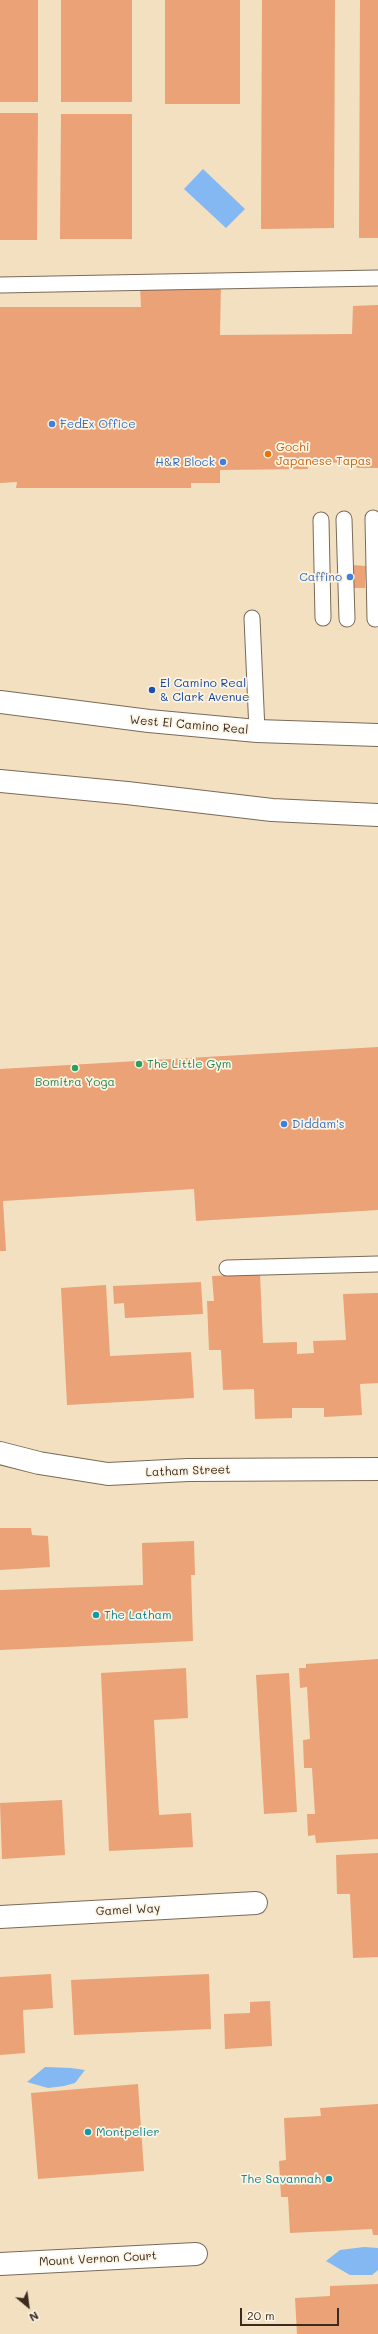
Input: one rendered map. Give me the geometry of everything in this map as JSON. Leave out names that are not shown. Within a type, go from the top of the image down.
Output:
[{"type":"street","name":"West El Camino Real","points":[[0,702],[133,720],[257,731],[378,735]]},
{"type":"street","points":[[0,781],[127,793],[272,810],[378,815]]},
{"type":"street","name":"Latham Street","points":[[0,1453],[39,1463],[108,1474],[188,1470],[378,1469]]},
{"type":"street","name":"Gamel Way","points":[[0,1917],[256,1903]]},
{"type":"street","name":"Mount Vernon Court","points":[[0,2264],[196,2254]]},
{"type":"lane","points":[[0,285],[378,278]]},
{"type":"lane","points":[[344,518],[347,619]]},
{"type":"lane","points":[[373,518],[375,619]]},
{"type":"lane","points":[[321,520],[323,618]]},
{"type":"lane","points":[[252,618],[257,731]]},
{"type":"lane","points":[[227,1268],[378,1264]]},
{"type":"water","points":[[203,169],[245,209],[226,228],[184,189]]},
{"type":"water","points":[[45,2067],[85,2070],[75,2083],[64,2086],[48,2088],[27,2082]]},
{"type":"water","points":[[364,2247],[378,2248],[378,2270],[372,2275],[350,2275],[326,2261],[340,2250]]},
{"type":"building","points":[[0,0],[38,0],[38,102],[0,102]]},
{"type":"building","points":[[61,0],[132,0],[132,102],[61,102]]},
{"type":"building","points":[[165,0],[240,0],[240,104],[165,104]]},
{"type":"building","points":[[262,0],[335,0],[334,228],[261,229]]},
{"type":"building","points":[[360,0],[378,0],[378,238],[359,238]]},
{"type":"building","points":[[0,113],[38,113],[37,240],[0,240]]},
{"type":"building","points":[[61,114],[132,114],[132,239],[60,239]]},
{"type":"building","points":[[221,281],[220,335],[352,334],[353,306],[378,305],[378,468],[358,468],[351,463],[307,462],[308,469],[220,470],[220,483],[191,483],[191,488],[16,488],[17,482],[0,483],[0,307],[141,307],[140,284]]},
{"type":"building","points":[[351,565],[366,566],[365,588],[350,588]]},
{"type":"building","points":[[378,1047],[378,1210],[196,1221],[194,1189],[3,1201],[6,1251],[0,1251],[0,1069]]},
{"type":"building","points":[[260,1274],[263,1343],[297,1342],[297,1354],[314,1353],[313,1341],[346,1340],[343,1294],[378,1293],[378,1383],[360,1384],[362,1415],[324,1417],[324,1408],[292,1408],[292,1418],[255,1419],[254,1389],[223,1390],[221,1350],[209,1350],[207,1301],[214,1301],[212,1276]]},
{"type":"building","points":[[201,1282],[203,1314],[125,1318],[124,1303],[114,1304],[113,1286]]},
{"type":"building","points":[[106,1285],[110,1356],[191,1352],[194,1398],[67,1405],[61,1288]]},
{"type":"building","points":[[0,1528],[31,1528],[32,1535],[48,1536],[50,1567],[0,1570]]},
{"type":"building","name":"The Latham","points":[[194,1541],[195,1575],[191,1575],[193,1641],[0,1650],[0,1590],[143,1585],[142,1543]]},
{"type":"building","points":[[378,1659],[378,1839],[316,1843],[315,1835],[308,1836],[307,1814],[315,1814],[312,1768],[304,1768],[303,1740],[310,1739],[307,1687],[300,1688],[299,1668],[306,1668],[306,1664]]},
{"type":"building","points":[[186,1668],[188,1718],[154,1720],[159,1815],[191,1813],[193,1847],[109,1851],[101,1673]]},
{"type":"building","points":[[289,1673],[297,1812],[264,1814],[256,1675]]},
{"type":"building","points":[[62,1800],[65,1855],[2,1859],[0,1803]]},
{"type":"building","points":[[378,1853],[378,1957],[353,1958],[350,1894],[337,1894],[336,1855]]},
{"type":"building","points":[[51,1974],[53,2008],[23,2010],[25,2053],[0,2055],[0,1977]]},
{"type":"building","points":[[209,1974],[211,2029],[74,2035],[71,1980]]},
{"type":"building","points":[[270,2001],[272,2046],[225,2049],[224,2014],[250,2013],[250,2002]]},
{"type":"building","name":"Montpelier","points":[[138,2084],[144,2171],[38,2179],[31,2093]]},
{"type":"building","name":"The Savannah","points":[[378,2104],[378,2235],[373,2235],[372,2229],[290,2233],[288,2197],[281,2197],[279,2161],[286,2160],[284,2118],[321,2116],[320,2108]]},
{"type":"building","points":[[378,2284],[378,2334],[297,2334],[295,2298],[330,2296],[330,2286]]},
{"type":"place","name":"FedEx Office","points":[[52,424]]},
{"type":"place","name":"Gochi Japanese Tapas","points":[[268,454]]},
{"type":"place","name":"H&R Block","points":[[223,462]]},
{"type":"place","name":"Caffino","points":[[350,577]]},
{"type":"place","name":"El Camino Real & Clark Avenue","points":[[152,690]]},
{"type":"place","name":"The Little Gym","points":[[139,1064]]},
{"type":"place","name":"Bomitra Yoga","points":[[75,1068]]},
{"type":"place","name":"Diddam's","points":[[284,1124]]},
{"type":"place","name":"The Latham","points":[[96,1615]]},
{"type":"place","name":"Montpelier","points":[[88,2132]]},
{"type":"place","name":"The Savannah","points":[[329,2179]]}]
